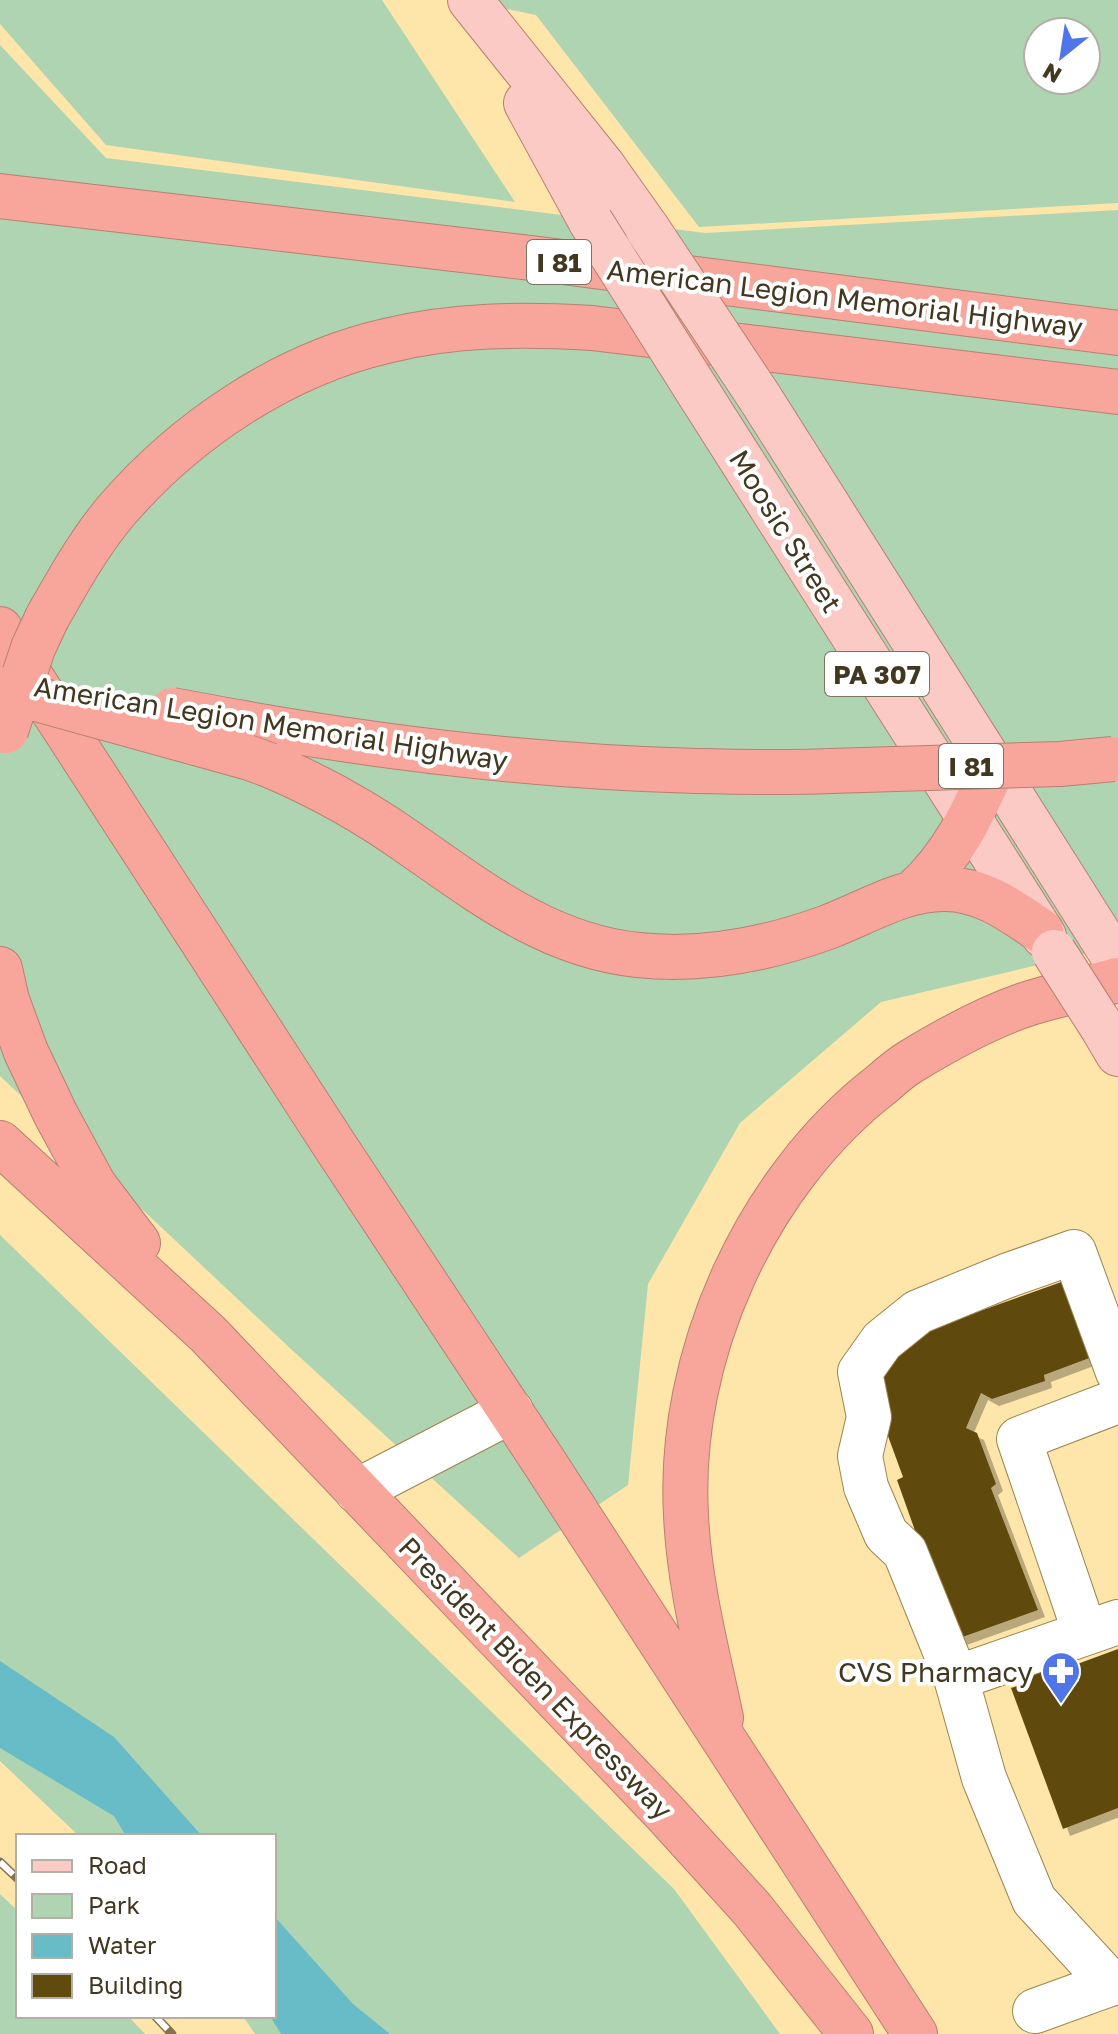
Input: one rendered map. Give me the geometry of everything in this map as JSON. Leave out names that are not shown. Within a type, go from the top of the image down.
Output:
[{"type":"highway","name":"American Legion Memorial Highway","points":[[0,196],[531,258],[1118,333]]},
{"type":"highway","points":[[1048,942],[1002,905],[964,891],[942,889],[914,892],[827,927],[739,952],[665,957],[599,948],[568,940],[514,913],[366,814],[269,765],[235,754],[2,726],[47,618],[80,560],[116,511],[160,465],[213,423],[270,385],[331,358],[386,340],[464,328],[527,325],[592,328],[1118,392]]},
{"type":"highway","points":[[0,629],[915,2034]]},
{"type":"highway","name":"American Legion Memorial Highway","points":[[0,683],[348,741],[607,768],[830,771],[1060,764],[1115,758]]},
{"type":"highway","points":[[914,892],[934,874],[949,853],[970,820],[993,768]]},
{"type":"highway","points":[[727,1744],[691,1576],[686,1499],[688,1445],[698,1383],[717,1317],[743,1256],[773,1202],[817,1144],[858,1102],[908,1063],[965,1030],[1114,963]]},
{"type":"highway","points":[[0,969],[7,1000],[26,1052],[94,1185],[208,1334]]},
{"type":"highway","points":[[0,1143],[208,1334]]},
{"type":"highway","name":"President Biden Expressway","points":[[208,1334],[665,1813],[752,1909],[851,2034]]},
{"type":"main road","name":"Moosic Street","points":[[469,0],[591,222],[1110,1040]]},
{"type":"main road","name":"Moosic Street","points":[[469,0],[603,166],[647,228],[760,398],[1114,963]]},
{"type":"street","points":[[1035,2011],[1114,1982],[1034,1900],[984,1778],[956,1678],[905,1552],[886,1534],[866,1487],[860,1456],[869,1417],[860,1372],[882,1341],[918,1312],[1074,1252],[1118,1372]]},
{"type":"street","points":[[956,1678],[1101,1628],[1019,1439],[1118,1401]]},
{"type":"street","points":[[357,1491],[511,1411]]},
{"type":"green space","points":[[0,0],[382,0],[515,202],[106,145],[0,24]]},
{"type":"green space","points":[[462,0],[1118,0],[1118,203],[699,227],[536,15]]},
{"type":"green space","points":[[0,45],[106,158],[705,233],[1118,210],[1118,946],[881,1002],[740,1123],[648,1284],[628,1485],[519,1558],[0,1076]]},
{"type":"green space","points":[[0,1235],[674,1889],[780,2034],[255,2034],[244,2018],[276,2018],[276,1834],[77,1834],[0,1761]]},
{"type":"green space","points":[[0,1894],[16,1909],[16,2018],[130,2018],[145,2034],[0,2034]]},
{"type":"water","points":[[0,1661],[114,1737],[200,1834],[125,1834],[114,1816],[0,1748]]},
{"type":"water","points":[[276,1918],[353,2004],[390,2034],[281,2034],[271,2018],[276,2018]]},
{"type":"building","points":[[1067,1280],[1092,1357],[1044,1375],[1045,1381],[992,1399],[981,1393],[966,1428],[977,1433],[996,1484],[991,1488],[1038,1610],[954,1640],[897,1480],[903,1477],[869,1384],[918,1333]]},
{"type":"building","name":"CVS Pharmacy","points":[[1118,1649],[1118,1808],[1063,1829],[1011,1688],[1029,1682],[1021,1660],[1045,1651],[1053,1673]]},
{"type":"railway","points":[[0,1862],[16,1877]]},
{"type":"railway","points":[[157,2018],[172,2034]]},
{"type":"place","name":"CVS Pharmacy","points":[[1061,1705]]}]
